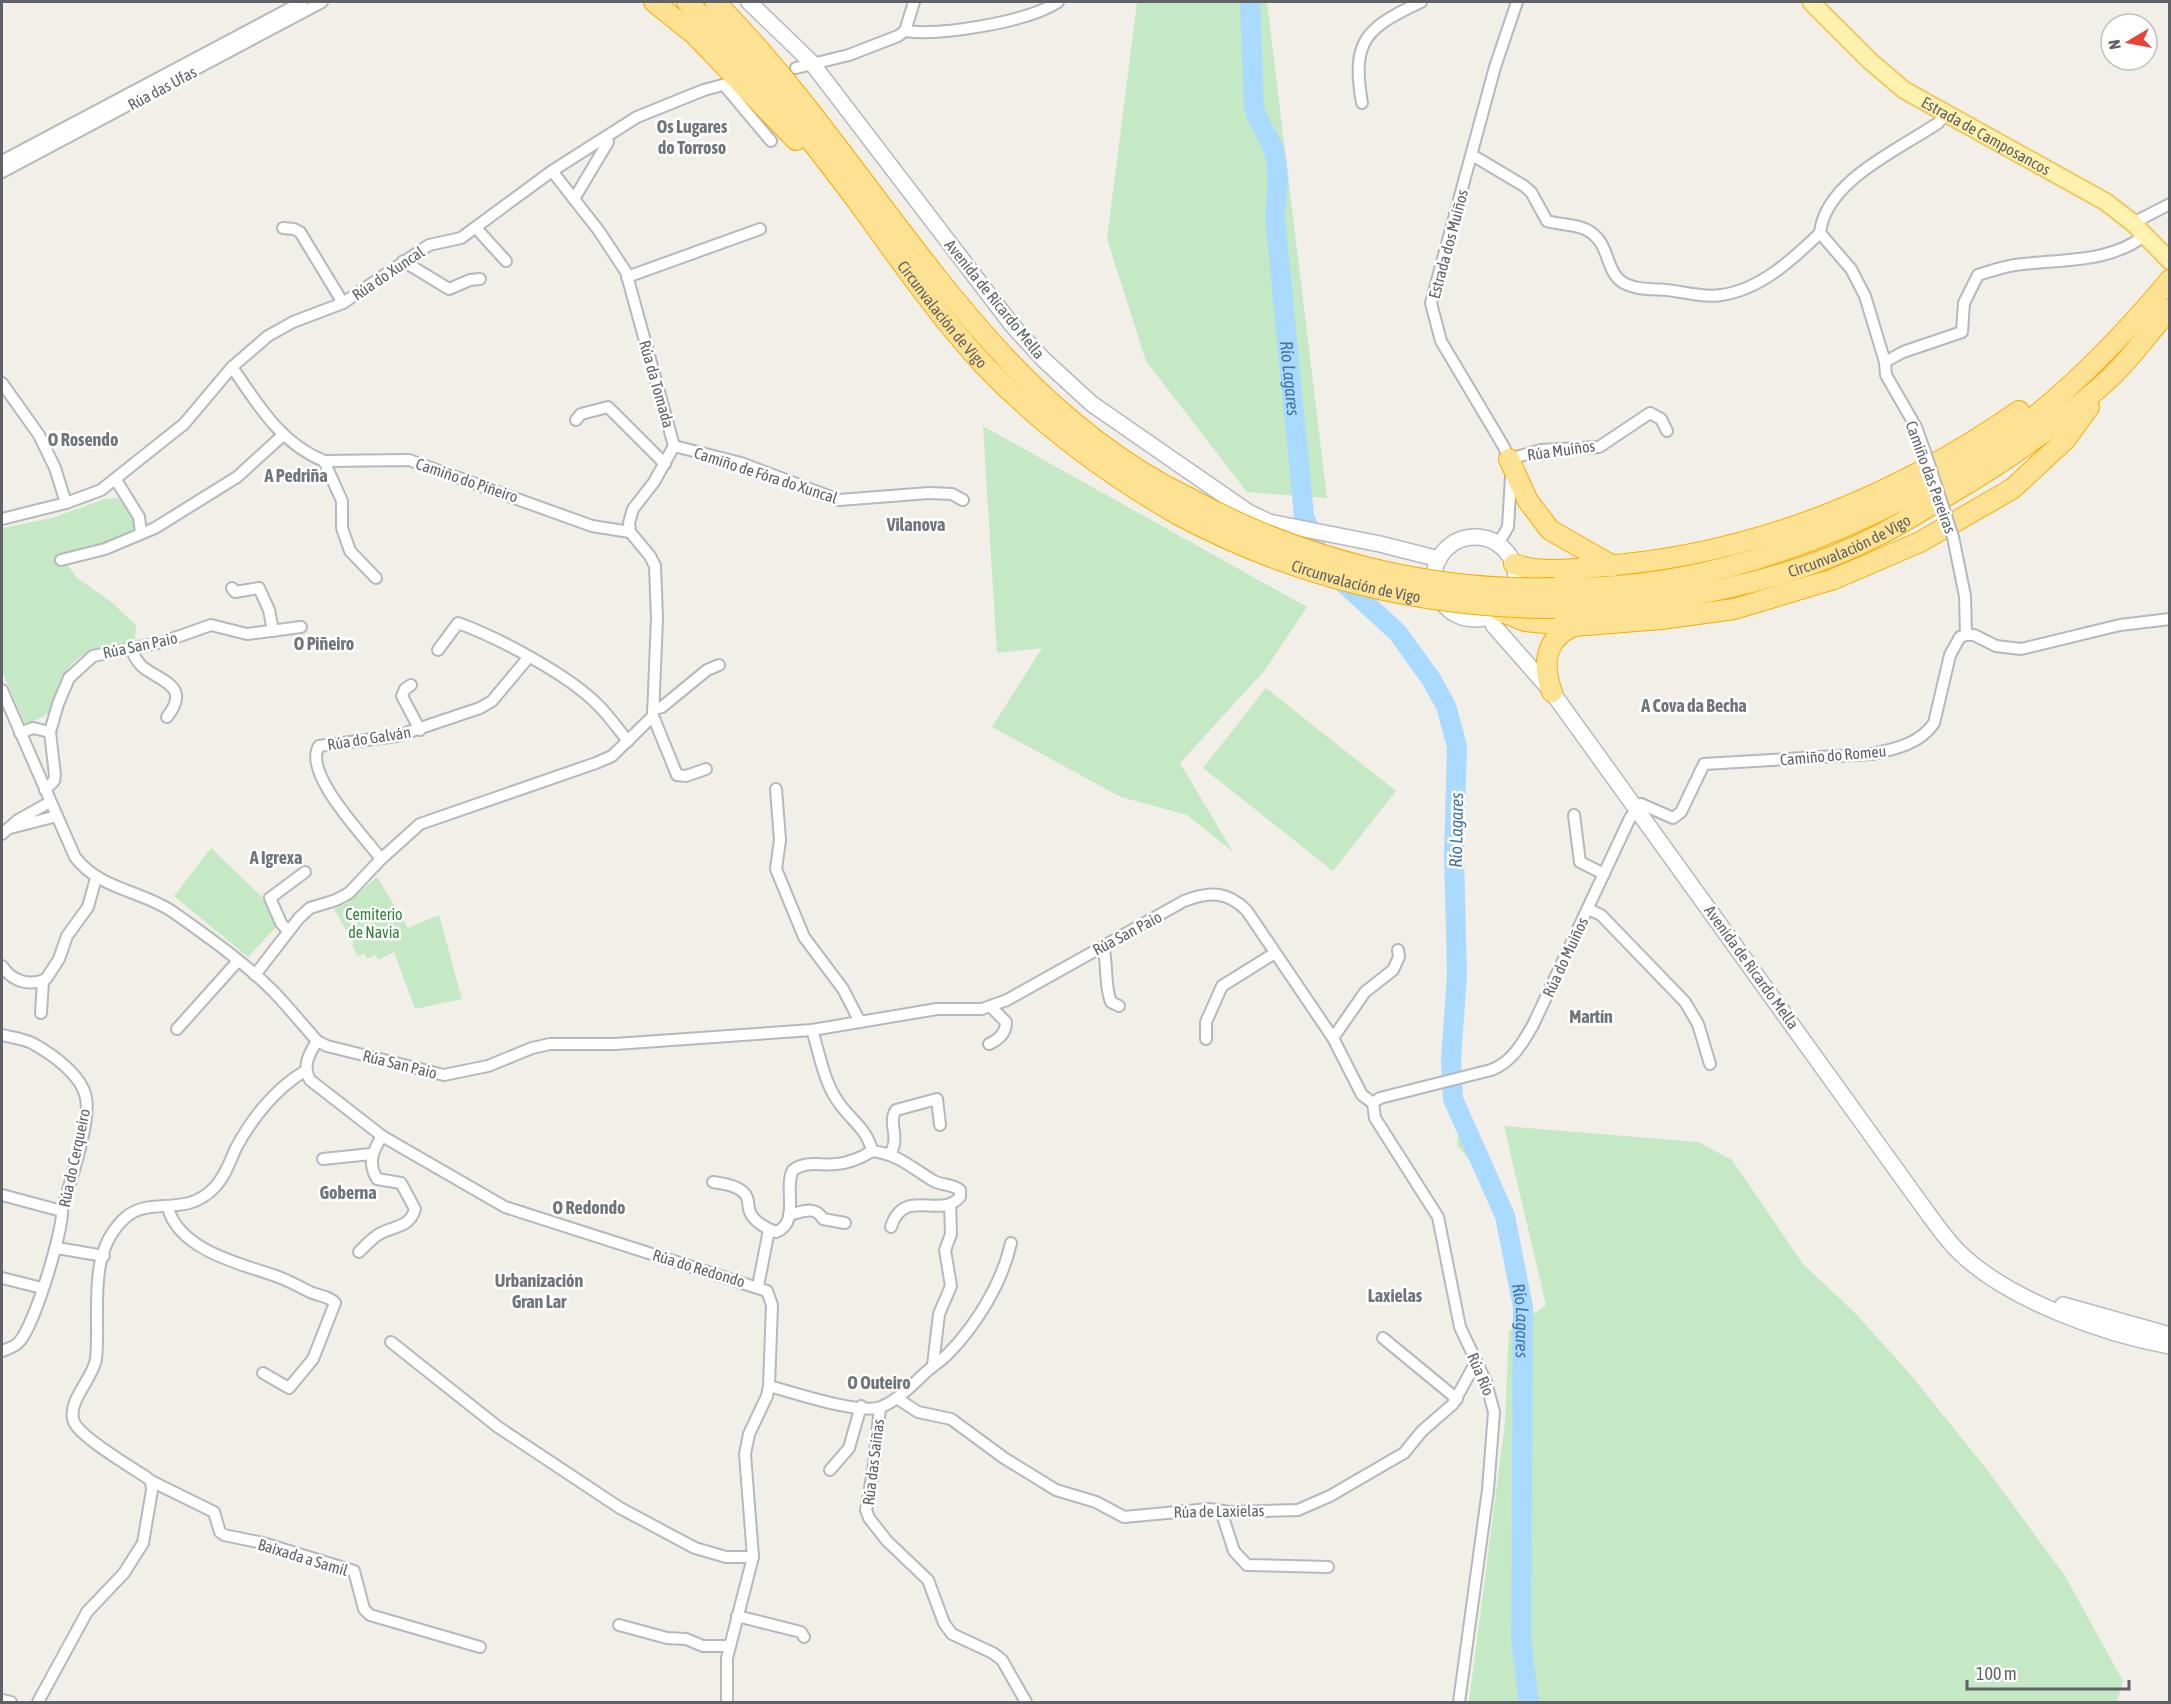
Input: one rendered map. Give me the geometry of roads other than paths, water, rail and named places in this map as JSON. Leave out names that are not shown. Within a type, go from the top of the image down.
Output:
[{"type":"highway","points":[[654,2],[695,35],[795,138],[877,243],[894,255]]},
{"type":"highway","name":"Circunvalación de Vigo","points":[[687,2],[739,54],[798,124],[894,255],[950,326],[1008,389],[1069,443],[1131,487],[1177,514],[1266,556],[1370,588],[1456,603],[1555,608],[1623,604],[1711,592],[1789,570],[1880,534],[1995,468],[2061,420],[2112,376],[2169,309]]},
{"type":"highway","name":"Circunvalación de Vigo","points":[[715,2],[811,109],[959,307],[1041,393],[1086,432],[1162,483],[1216,513],[1276,538],[1370,568],[1457,583],[1555,588],[1597,587],[1677,578],[1779,552],[1838,531],[1890,508],[1989,450],[2053,399],[2126,330],[2169,280]]},
{"type":"highway","points":[[1514,564],[1544,569],[1613,566],[1671,560],[1744,543],[1851,506],[1921,471],[1993,429],[2049,390],[2110,336],[2126,330]]},
{"type":"highway","points":[[1495,614],[1525,621],[1574,626],[1661,619],[1734,609],[1834,579],[1920,542],[2012,489],[2064,440],[2112,376]]},
{"type":"highway","points":[[1509,459],[1528,501],[1551,530],[1613,566]]},
{"type":"highway","points":[[1552,692],[1546,667],[1549,650],[1556,636],[1574,626]]},
{"type":"main road","name":"Avenida de Ricardo Mella","points":[[749,2],[811,63],[998,307],[1044,360],[1092,404],[1248,512],[1269,522],[1439,559]]},
{"type":"main road","name":"Estrada de Camposancos","points":[[1811,2],[1870,61],[1904,90],[1945,115],[2072,181],[2139,229],[2164,255]]},
{"type":"main road","points":[[1465,538],[1482,538],[1498,544],[1514,564],[1515,590],[1495,614],[1463,618],[1448,609],[1435,586],[1439,559],[1450,546],[1465,538]]},
{"type":"main road","name":"Avenida de Ricardo Mella","points":[[1495,614],[1494,626],[1552,692],[1946,1238],[1973,1264],[2050,1310],[2091,1325],[2165,1344]]},
{"type":"main road","name":"Avenida de Ricardo Mella","points":[[2031,1298],[2108,1319],[2165,1344]]},
{"type":"street","name":"Rúa das Ufas","points":[[2,161],[302,2]]},
{"type":"street","name":"Rúa das Ufas","points":[[2,172],[322,2]]},
{"type":"street","points":[[905,31],[914,2]]},
{"type":"street","points":[[796,68],[849,55],[887,42],[905,31],[920,33],[989,24],[1046,10],[1058,2]]},
{"type":"street","points":[[1362,103],[1358,59],[1366,39],[1393,15],[1421,2]]},
{"type":"street","name":"Estrada dos Muíños","points":[[1498,544],[1508,526],[1510,512],[1512,490],[1509,459],[1448,355],[1432,314],[1433,291],[1473,155],[1495,67],[1517,2]]},
{"type":"street","name":"Rúa do Xuncal","points":[[2,519],[66,503],[101,489],[116,480],[184,424],[232,368],[276,331],[314,312],[343,303],[403,261],[435,242],[461,238],[552,171],[636,117],[727,84],[771,141]]},
{"type":"street","points":[[1473,155],[1531,192],[1547,221],[1586,230],[1598,238],[1605,246],[1617,277],[1634,286],[1709,295],[1731,293],[1779,269],[1796,257],[1820,232],[1827,210],[1838,192],[1938,123],[1945,115]]},
{"type":"street","points":[[574,199],[608,142]]},
{"type":"street","name":"Rúa da Tomada","points":[[552,171],[599,231],[627,277],[674,446],[665,464],[633,509],[629,523],[630,532]]},
{"type":"street","points":[[1885,362],[1903,352],[1962,332],[1964,303],[1978,275],[2015,265],[2087,257],[2134,244],[2139,229],[2169,204]]},
{"type":"street","points":[[283,228],[300,232],[343,303]]},
{"type":"street","points":[[476,228],[506,261]]},
{"type":"street","points":[[627,277],[760,229]]},
{"type":"street","name":"Camiño das Pereiras","points":[[1820,232],[1851,269],[1865,296],[1890,383],[1916,427],[1953,537],[1965,596],[1966,635]]},
{"type":"street","points":[[403,261],[449,289],[470,280],[480,279]]},
{"type":"street","points":[[232,368],[282,436],[324,461],[342,501],[342,528],[350,550],[376,578]]},
{"type":"street","points":[[2,383],[39,435],[55,468],[66,503]]},
{"type":"street","points":[[576,420],[581,414],[608,407],[665,464]]},
{"type":"street","name":"Rúa Muíños","points":[[1509,459],[1541,450],[1599,447],[1650,413],[1661,419],[1667,431]]},
{"type":"street","points":[[61,560],[121,544],[155,528],[237,477],[282,436]]},
{"type":"street","name":"Camiño de Fóra do Xuncal","points":[[674,446],[741,463],[839,501],[929,494],[952,494],[963,500]]},
{"type":"street","name":"Camiño do Piñeiro","points":[[324,461],[409,460],[592,526],[630,532]]},
{"type":"street","points":[[116,480],[139,517],[141,533]]},
{"type":"street","points":[[630,532],[650,556],[655,566],[657,618],[653,712],[677,775],[686,776],[706,769]]},
{"type":"street","points":[[232,588],[235,592],[259,588],[269,610],[273,631]]},
{"type":"street","points":[[1966,635],[1974,635],[1996,646],[2021,649],[2120,625],[2169,619]]},
{"type":"street","points":[[438,650],[458,623],[485,632],[570,682],[598,705],[628,741]]},
{"type":"street","name":"Rúa San Paio","points":[[45,790],[54,782],[50,732],[64,688],[76,669],[93,656],[163,642],[211,625],[247,634],[302,627]]},
{"type":"street","name":"Camiño do Romeu","points":[[1636,809],[1641,804],[1673,818],[1681,812],[1700,767],[1708,762],[1872,754],[1894,749],[1920,738],[1934,723],[1955,644],[1966,635]]},
{"type":"street","points":[[130,648],[142,667],[172,687],[177,698],[176,706],[167,717]]},
{"type":"street","name":"Rúa do Galván","points":[[381,858],[324,785],[317,770],[316,751],[322,744],[372,741],[420,730],[486,705],[528,658]]},
{"type":"street","points":[[255,975],[288,931],[310,908],[336,900],[349,893],[381,858],[420,824],[612,756],[653,712],[707,670],[719,666]]},
{"type":"street","points":[[411,685],[405,689],[402,696],[420,730]]},
{"type":"street","points":[[2,690],[75,856],[96,878],[167,908],[273,991],[317,1041],[306,1062],[305,1071]]},
{"type":"street","points":[[20,733],[33,728],[50,732]]},
{"type":"street","points":[[776,789],[780,840],[776,869],[804,937],[843,989],[860,1022]]},
{"type":"street","points":[[6,831],[18,820],[50,802]]},
{"type":"street","name":"Rúa do Muiños","points":[[1373,1103],[1380,1098],[1502,1066],[1525,1039],[1636,809]]},
{"type":"street","points":[[1574,815],[1580,862],[1604,874]]},
{"type":"street","points":[[6,831],[57,816]]},
{"type":"street","points":[[288,931],[281,923],[270,898],[305,872]]},
{"type":"street","points":[[41,1013],[43,981],[52,971],[67,936],[88,907],[96,878]]},
{"type":"street","name":"Rúa San Paio","points":[[317,1041],[444,1075],[488,1066],[532,1048],[550,1044],[615,1044],[812,1030],[937,1009],[971,1010],[991,1007],[1184,901],[1219,893],[1239,903],[1333,1038],[1362,1095],[1373,1103]]},
{"type":"street","points":[[1588,909],[1601,915],[1685,1002],[1698,1024],[1710,1064]]},
{"type":"street","points":[[1103,946],[1108,968],[1109,996],[1111,1002],[1119,1006]]},
{"type":"street","points":[[1333,1038],[1365,992],[1393,970],[1399,957],[1398,950]]},
{"type":"street","points":[[1206,1039],[1206,1022],[1222,986],[1275,953]]},
{"type":"street","points":[[177,1029],[237,962]]},
{"type":"street","points":[[2,966],[17,981],[31,983],[43,981]]},
{"type":"street","points":[[989,1044],[996,1041],[1006,1027],[1000,1014],[991,1007]]},
{"type":"street","points":[[812,1030],[835,1097],[847,1115],[869,1136],[872,1151]]},
{"type":"street","name":"Rúa do Cerqueiro","points":[[2,1035],[31,1042],[51,1056],[80,1083],[86,1098],[86,1119],[62,1211],[63,1224],[57,1248],[28,1329],[19,1343],[2,1351]]},
{"type":"street","name":"Rúa do Redondo","points":[[305,1071],[310,1080],[382,1136],[505,1207],[758,1286],[767,1291],[771,1298],[769,1386],[767,1396],[749,1434],[745,1454],[753,1557],[730,1646],[727,1702]]},
{"type":"street","name":"Baixada a Samil","points":[[305,1071],[275,1094],[243,1137],[216,1186],[199,1200],[168,1208],[150,1207],[128,1215],[114,1231],[104,1256],[95,1300],[95,1363],[74,1405],[73,1418],[81,1431],[151,1481],[214,1512],[220,1532],[224,1535],[263,1543],[354,1571],[364,1609],[370,1616],[480,1647]]},
{"type":"street","points":[[890,1154],[896,1142],[893,1120],[896,1110],[937,1099],[940,1125]]},
{"type":"street","name":"Rúa Río","points":[[1373,1103],[1372,1109],[1379,1126],[1438,1217],[1457,1317],[1492,1401],[1495,1424],[1459,1702]]},
{"type":"street","points":[[359,1252],[380,1233],[395,1230],[408,1221],[415,1209],[401,1183],[376,1179],[371,1154],[382,1136]]},
{"type":"street","points":[[713,1182],[733,1186],[743,1192],[747,1196],[751,1215],[769,1230],[781,1230],[789,1215],[790,1180],[793,1170],[813,1163],[835,1164],[854,1161],[872,1151],[890,1154],[910,1164],[936,1182],[954,1186],[960,1190],[960,1197],[950,1204],[936,1207],[922,1204],[910,1206],[899,1212],[891,1227]]},
{"type":"street","points":[[323,1159],[371,1154]]},
{"type":"street","points":[[2,1195],[62,1211]]},
{"type":"street","points":[[933,1365],[939,1314],[951,1286],[945,1250],[951,1234],[950,1204]]},
{"type":"street","points":[[168,1208],[171,1218],[192,1242],[252,1269],[274,1275],[320,1296],[331,1298],[335,1303],[314,1359],[289,1388],[263,1373]]},
{"type":"street","points":[[789,1215],[810,1210],[818,1212],[823,1219],[845,1223]]},
{"type":"street","points":[[758,1286],[769,1230]]},
{"type":"street","points":[[769,1386],[806,1398],[880,1408],[898,1399],[933,1365],[948,1354],[994,1289],[1006,1263],[1011,1243]]},
{"type":"street","points":[[57,1248],[104,1256]]},
{"type":"street","points":[[2,1278],[42,1288]]},
{"type":"street","points":[[1383,1338],[1456,1399]]},
{"type":"street","points":[[391,1342],[498,1427],[620,1508],[695,1548],[726,1557],[753,1557]]},
{"type":"street","name":"Rúa de Laxielas","points":[[898,1399],[918,1412],[951,1419],[1005,1458],[1056,1490],[1096,1502],[1124,1517],[1209,1509],[1221,1511],[1298,1510],[1312,1506],[1393,1461],[1456,1399],[1476,1362]]},
{"type":"street","points":[[830,1470],[849,1448],[861,1406]]},
{"type":"street","name":"Rúa das Saíñas","points":[[880,1408],[866,1510],[869,1518],[887,1541],[928,1580],[944,1623],[952,1634],[993,1653],[1002,1660],[1026,1702]]},
{"type":"street","points":[[38,1702],[87,1612],[124,1573],[143,1543],[152,1490],[151,1481]]},
{"type":"street","points":[[1221,1511],[1234,1551],[1247,1565],[1328,1567]]},
{"type":"street","points":[[737,1616],[801,1632],[804,1637]]},
{"type":"street","points":[[619,1625],[667,1638],[686,1639],[703,1646],[730,1646]]},
{"type":"street","points":[[2,1701],[11,1702]]},
{"type":"waterway","name":"Río Lagares","points":[[1250,2],[1254,108],[1277,162],[1275,216],[1304,516],[1319,555],[1338,578],[1398,633],[1431,679],[1446,706],[1457,746],[1454,855],[1457,975],[1451,1060],[1453,1099],[1505,1216],[1523,1307],[1521,1640],[1529,1702]]},
{"type":"district","name":"Os Lugares do Torroso","points":[[692,136]]},
{"type":"district","name":"O Rosendo","points":[[83,439]]},
{"type":"district","name":"A Pedriña","points":[[296,475]]},
{"type":"district","name":"Vilanova","points":[[916,524]]},
{"type":"district","name":"O Piñeiro","points":[[324,643]]},
{"type":"district","name":"A Cova da Becha","points":[[1694,705]]},
{"type":"district","name":"A Igrexa","points":[[276,857]]},
{"type":"district","name":"Martín","points":[[1591,1016]]},
{"type":"district","name":"Goberna","points":[[348,1192]]},
{"type":"district","name":"O Redondo","points":[[589,1207]]},
{"type":"district","name":"Urbanización Gran Lar","points":[[539,1290]]},
{"type":"district","name":"Laxielas","points":[[1395,1295]]},
{"type":"district","name":"O Outeiro","points":[[879,1382]]},
{"type":"park label","name":"Cemiterio de Navia","points":[[374,923]]}]
